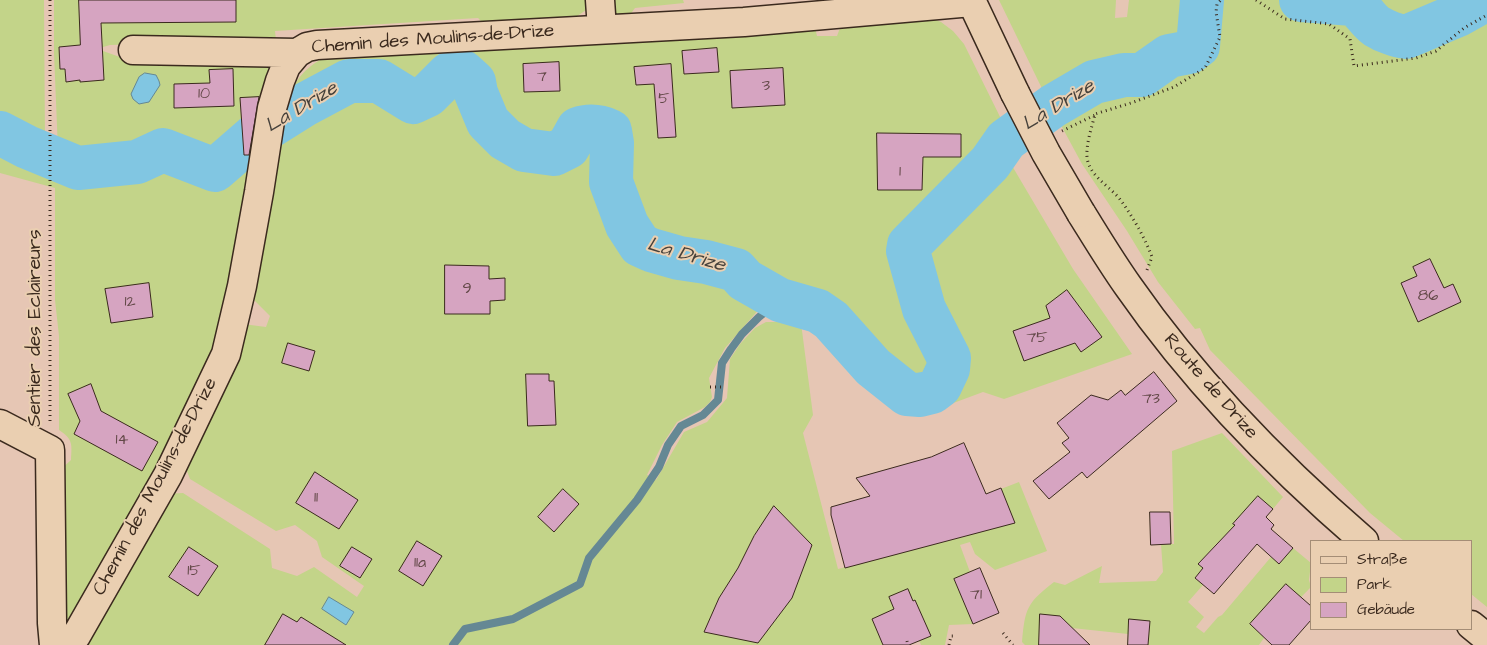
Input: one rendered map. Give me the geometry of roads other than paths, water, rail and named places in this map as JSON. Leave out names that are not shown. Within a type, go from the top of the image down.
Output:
[{"type":"street","points":[[600,0],[602,29]]},
{"type":"street","name":"Chemin des Moulins-de-Drize","points":[[69,645],[76,636],[168,475],[226,354],[242,286],[260,192],[272,108],[286,66],[297,53],[317,44],[744,22],[971,1]]},
{"type":"street","name":"Route de Drize","points":[[971,1],[1046,153],[1081,213],[1128,286],[1173,346],[1236,419],[1309,493],[1363,540]]},
{"type":"street","points":[[133,50],[297,53]]},
{"type":"street","points":[[0,424],[50,450],[52,623],[54,645]]},
{"type":"street","points":[[1472,626],[1487,638]]},
{"type":"water","points":[[145,73],[156,75],[160,85],[149,102],[139,104],[133,99],[131,94],[139,77]]},
{"type":"water","points":[[329,597],[354,612],[346,625],[322,609]]},
{"type":"waterway","name":"La Drize","points":[[0,133],[27,147],[78,168],[137,162],[163,150],[215,170],[253,137],[304,105],[349,81],[379,81],[413,102],[428,95],[449,74],[463,72],[474,82],[476,93],[488,122],[505,139],[524,150],[554,154],[568,147],[578,129],[594,127],[610,131],[612,143],[611,182],[627,225],[640,245],[679,258],[706,262],[736,270],[745,280],[780,300],[818,311],[831,320],[873,367],[907,394],[920,395],[932,392],[940,386],[948,369],[949,358],[924,309],[908,251],[909,245],[990,163],[1006,140],[1053,106],[1094,82],[1124,75],[1142,75],[1169,56],[1190,52],[1198,46],[1202,0]]},
{"type":"waterway","name":"La Drize","points":[[1301,0],[1353,4],[1376,26],[1406,37],[1458,15],[1485,0]]},
{"type":"waterway","points":[[453,645],[465,629],[513,619],[580,584],[589,558],[637,500],[659,467],[668,445],[681,426],[703,415],[718,400],[722,363],[731,349],[742,334],[780,300]]}]
